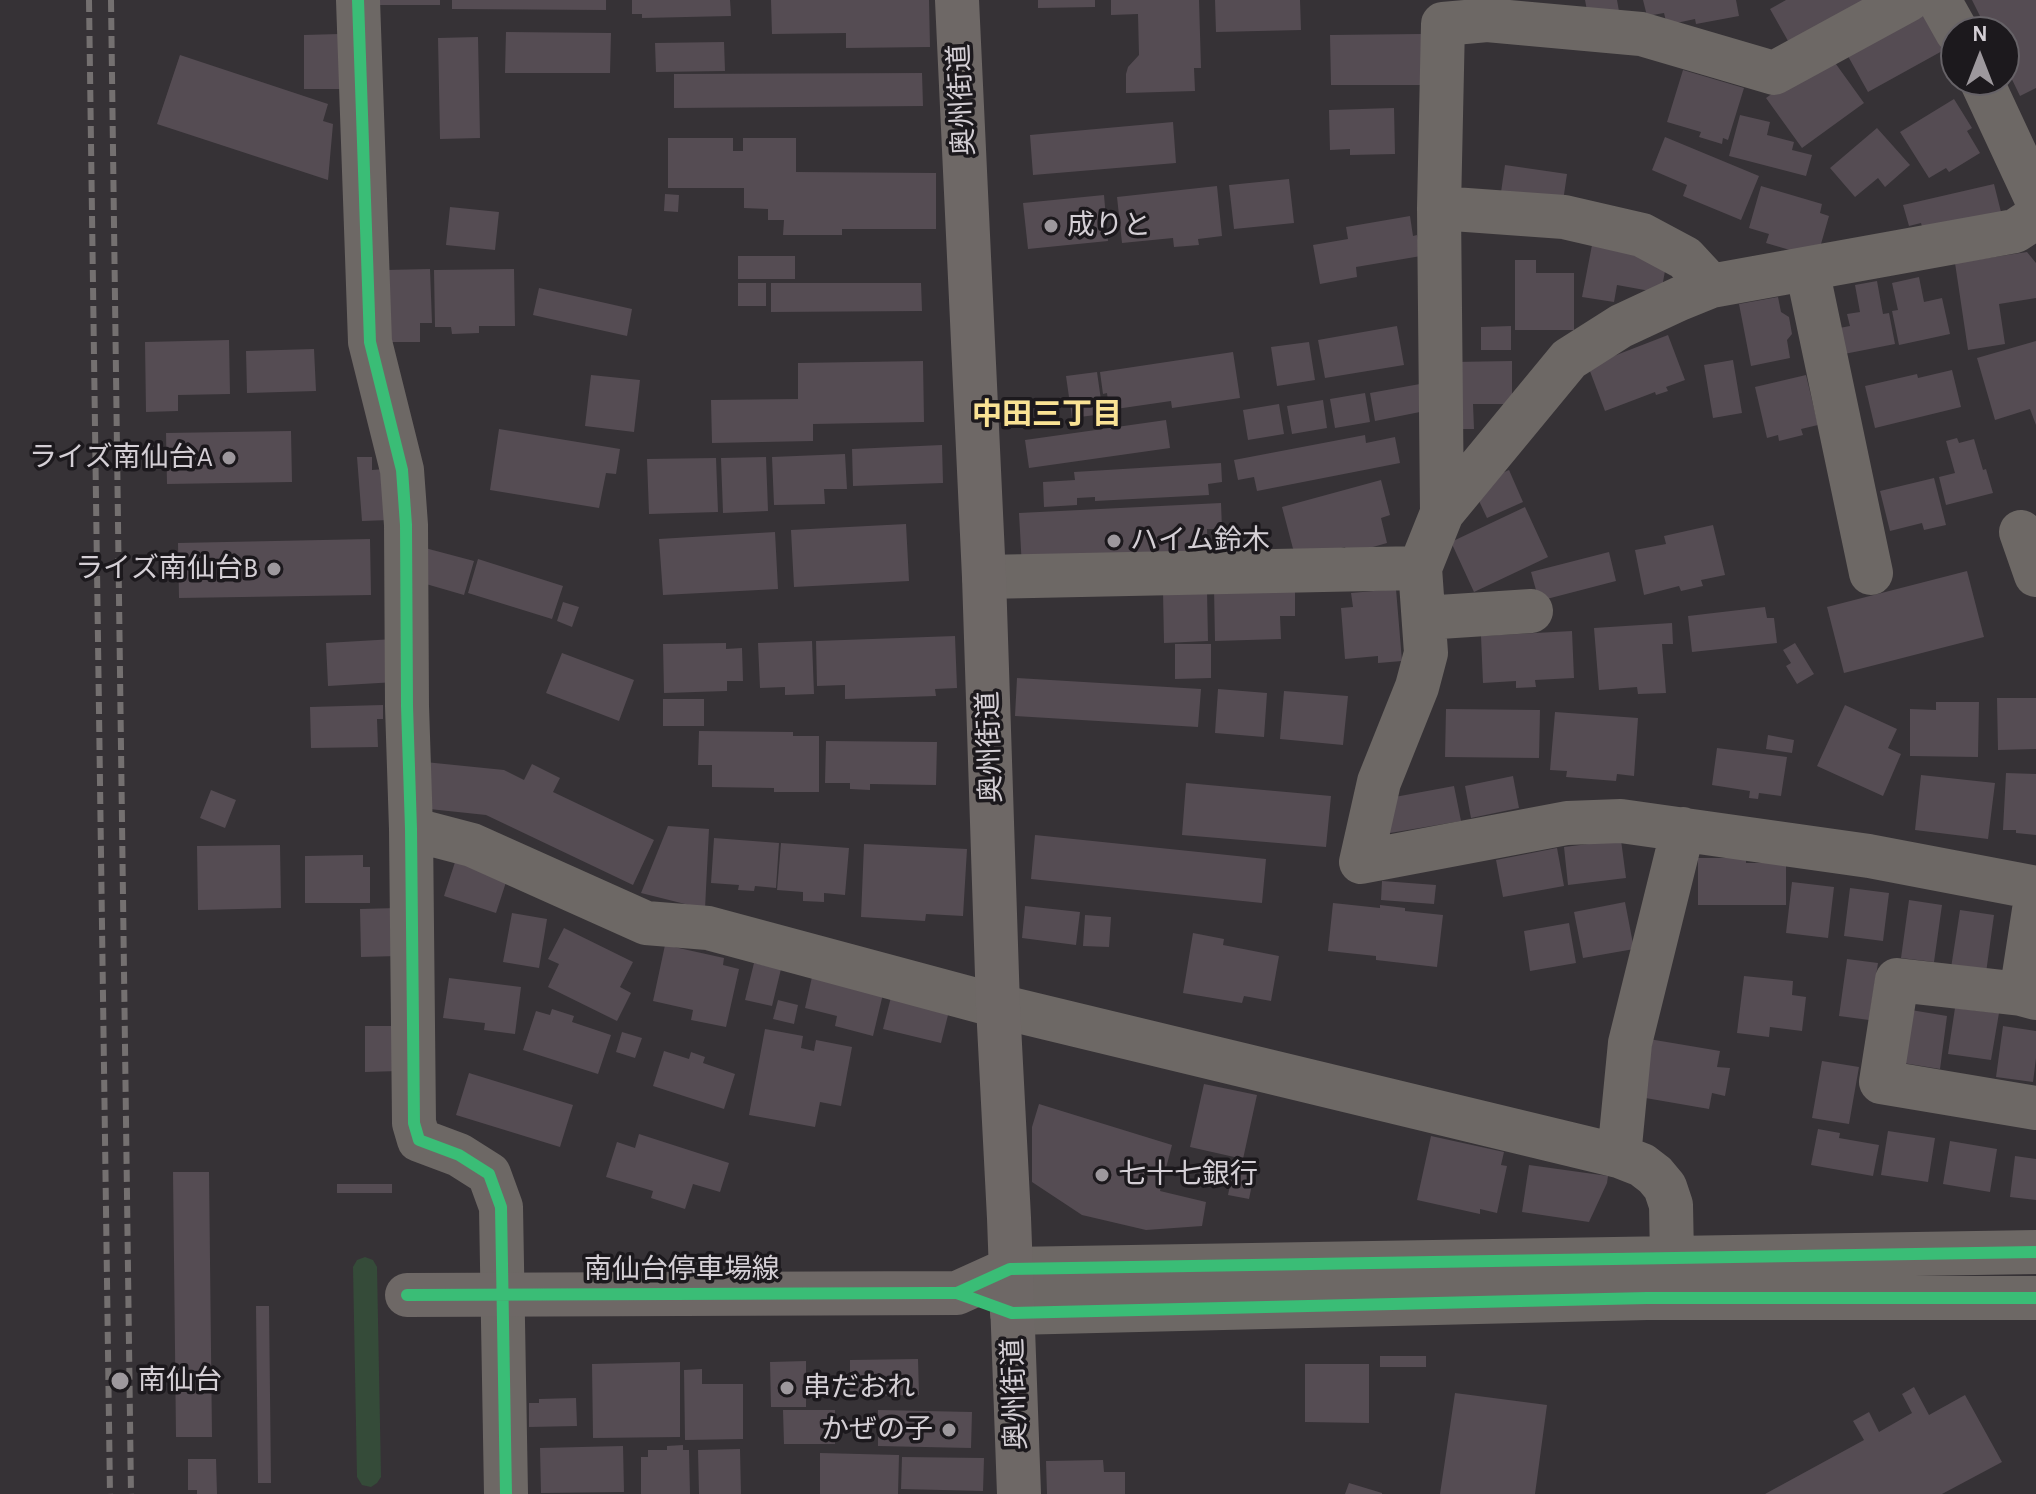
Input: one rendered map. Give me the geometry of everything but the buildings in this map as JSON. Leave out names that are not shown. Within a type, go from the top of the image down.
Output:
[{"type":"main road","name":"奥州街道","points":[[957,0],[984,577],[1019,1494]]},
{"type":"main road","name":"南仙台停車場線","points":[[957,1293],[1010,1269]]},
{"type":"main road","name":"南仙台停車場線","points":[[407,1295],[957,1293],[1012,1313]]},
{"type":"street","points":[[358,0],[370,342],[402,470],[406,525],[414,1123],[419,1140],[459,1155],[489,1174],[501,1207],[506,1494]]},
{"type":"street","points":[[1442,513],[1439,208],[1443,24],[1487,20],[1641,34],[1774,73],[1908,0]]},
{"type":"street","points":[[1988,96],[2036,198]]},
{"type":"street","points":[[1439,208],[1564,217],[1642,235],[1685,258],[1711,286]]},
{"type":"street","points":[[2036,217],[2015,231],[1711,286],[1621,326],[1569,359],[1442,513],[1420,568],[1426,653],[1417,687],[1379,782],[1361,862],[1567,823],[1621,821],[1869,856],[2036,888]]},
{"type":"street","points":[[1807,269],[1871,573]]},
{"type":"street","points":[[2021,532],[2036,575]]},
{"type":"street","points":[[984,577],[1420,568]]},
{"type":"street","points":[[1424,618],[1531,611]]},
{"type":"street","points":[[411,829],[472,845],[646,923],[708,928],[998,1006],[1619,1156],[1642,1165],[1665,1187],[1671,1205],[1672,1257]]},
{"type":"street","points":[[1619,1156],[1630,1043],[1683,829]]},
{"type":"street","points":[[2036,897],[2028,996],[1897,980],[1881,1082],[2036,1108]]},
{"type":"street","points":[[1010,1269],[2036,1252]]},
{"type":"street","points":[[1012,1313],[1647,1298],[2036,1298]]},
{"type":"green space","points":[[365,1257],[373,1260],[377,1267],[381,1477],[371,1487],[362,1485],[357,1477],[353,1267],[357,1260]]},
{"type":"railway","points":[[89,0],[110,1494]]},
{"type":"railway","points":[[111,0],[131,1494]]},
{"type":"cycle path","points":[[358,0],[370,342],[402,470],[406,525],[414,1123],[419,1140],[459,1155],[489,1174],[501,1207],[506,1494]]},
{"type":"cycle path","points":[[407,1295],[957,1293],[1010,1269],[2036,1252]]},
{"type":"cycle path","points":[[957,1293],[1012,1313],[1647,1298],[2036,1298]]},
{"type":"place","name":"成りと","points":[[1051,226]]},
{"type":"place","name":"ライズ南仙台A","points":[[229,458]]},
{"type":"place","name":"ハイム鈴木","points":[[1114,541]]},
{"type":"place","name":"ライズ南仙台B","points":[[274,569]]},
{"type":"place","name":"七十七銀行","points":[[1102,1175]]},
{"type":"place","name":"南仙台","points":[[120,1381]]},
{"type":"place","name":"串だおれ","points":[[787,1388]]},
{"type":"place","name":"かぜの子","points":[[949,1430]]},
{"type":"district","name":"中田三丁目","points":[[1047,415]]}]
